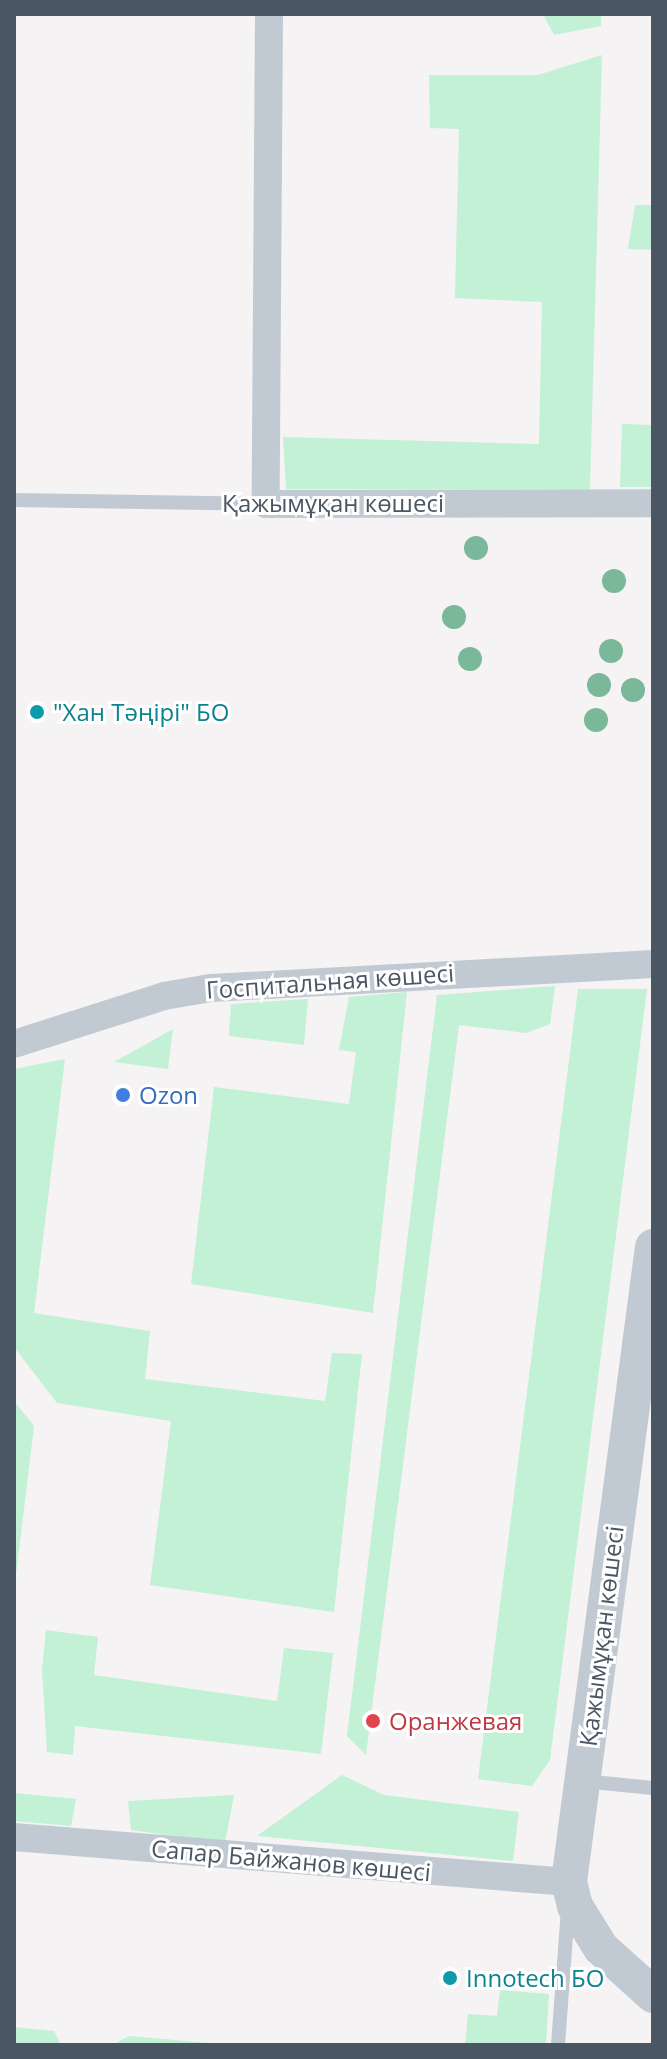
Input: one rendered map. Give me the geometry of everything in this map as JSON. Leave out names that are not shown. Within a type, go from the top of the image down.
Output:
[{"type":"street","points":[[266,504],[269,14]]},
{"type":"street","name":"Қажымұқан көшесі","points":[[266,504],[653,503]]},
{"type":"street","name":"Госпитальная көшесі","points":[[14,1044],[164,996],[211,988],[653,964]]},
{"type":"street","name":"Қажымұқан көшесі","points":[[653,1247],[569,1882],[575,1906],[601,1948],[653,1995]]},
{"type":"street","name":"Сапар Байжанов көшесі","points":[[14,1837],[569,1882]]},
{"type":"lane","name":"Қажымұқан көшесі","points":[[14,500],[266,504]]},
{"type":"lane","points":[[583,1781],[653,1788]]},
{"type":"lane","points":[[558,2045],[569,1882]]},
{"type":"green space","points":[[543,14],[601,14],[601,26],[554,35]]},
{"type":"green space","points":[[602,55],[590,489],[286,489],[283,437],[539,444],[542,302],[455,298],[459,129],[430,128],[429,75],[538,75]]},
{"type":"green space","points":[[635,205],[653,205],[653,250],[628,249]]},
{"type":"green space","points":[[622,424],[653,425],[653,487],[620,487]]},
{"type":"green space","points":[[555,986],[550,1024],[526,1033],[459,1025],[366,1755],[347,1736],[437,995]]},
{"type":"green space","points":[[578,989],[647,989],[550,1760],[532,1786],[478,1779]]},
{"type":"green space","points":[[407,992],[373,1313],[191,1284],[214,1087],[349,1104],[356,1052],[339,1050],[349,997]]},
{"type":"green space","points":[[308,999],[304,1045],[229,1036],[231,1004]]},
{"type":"green space","points":[[173,1029],[168,1069],[114,1062]]},
{"type":"green space","points":[[65,1059],[34,1313],[150,1331],[145,1379],[325,1401],[332,1353],[362,1354],[334,1612],[150,1585],[171,1421],[57,1403],[14,1347],[14,1069]]},
{"type":"green space","points":[[14,1401],[34,1426],[14,1592]]},
{"type":"green space","points":[[46,1630],[98,1637],[94,1675],[277,1701],[284,1648],[333,1653],[321,1754],[75,1726],[73,1755],[47,1752],[42,1669]]},
{"type":"green space","points":[[342,1775],[384,1795],[519,1812],[513,1861],[257,1836]]},
{"type":"green space","points":[[14,1793],[76,1799],[71,1826],[14,1821]]},
{"type":"green space","points":[[234,1795],[225,1843],[131,1830],[128,1801]]},
{"type":"green space","points":[[500,1990],[549,1994],[546,2045],[465,2045],[468,2014],[497,2016]]},
{"type":"green space","points":[[14,2027],[54,2031],[61,2045],[14,2045]]},
{"type":"green space","points":[[129,2036],[233,2045],[112,2045]]},
{"type":"place","name":"\"Хан Тәңірі\" БО","points":[[37,712]]},
{"type":"place","name":"Ozon","points":[[123,1095]]},
{"type":"place","name":"Оранжевая","points":[[373,1721]]},
{"type":"place","name":"Innotech БО","points":[[450,1978]]}]
